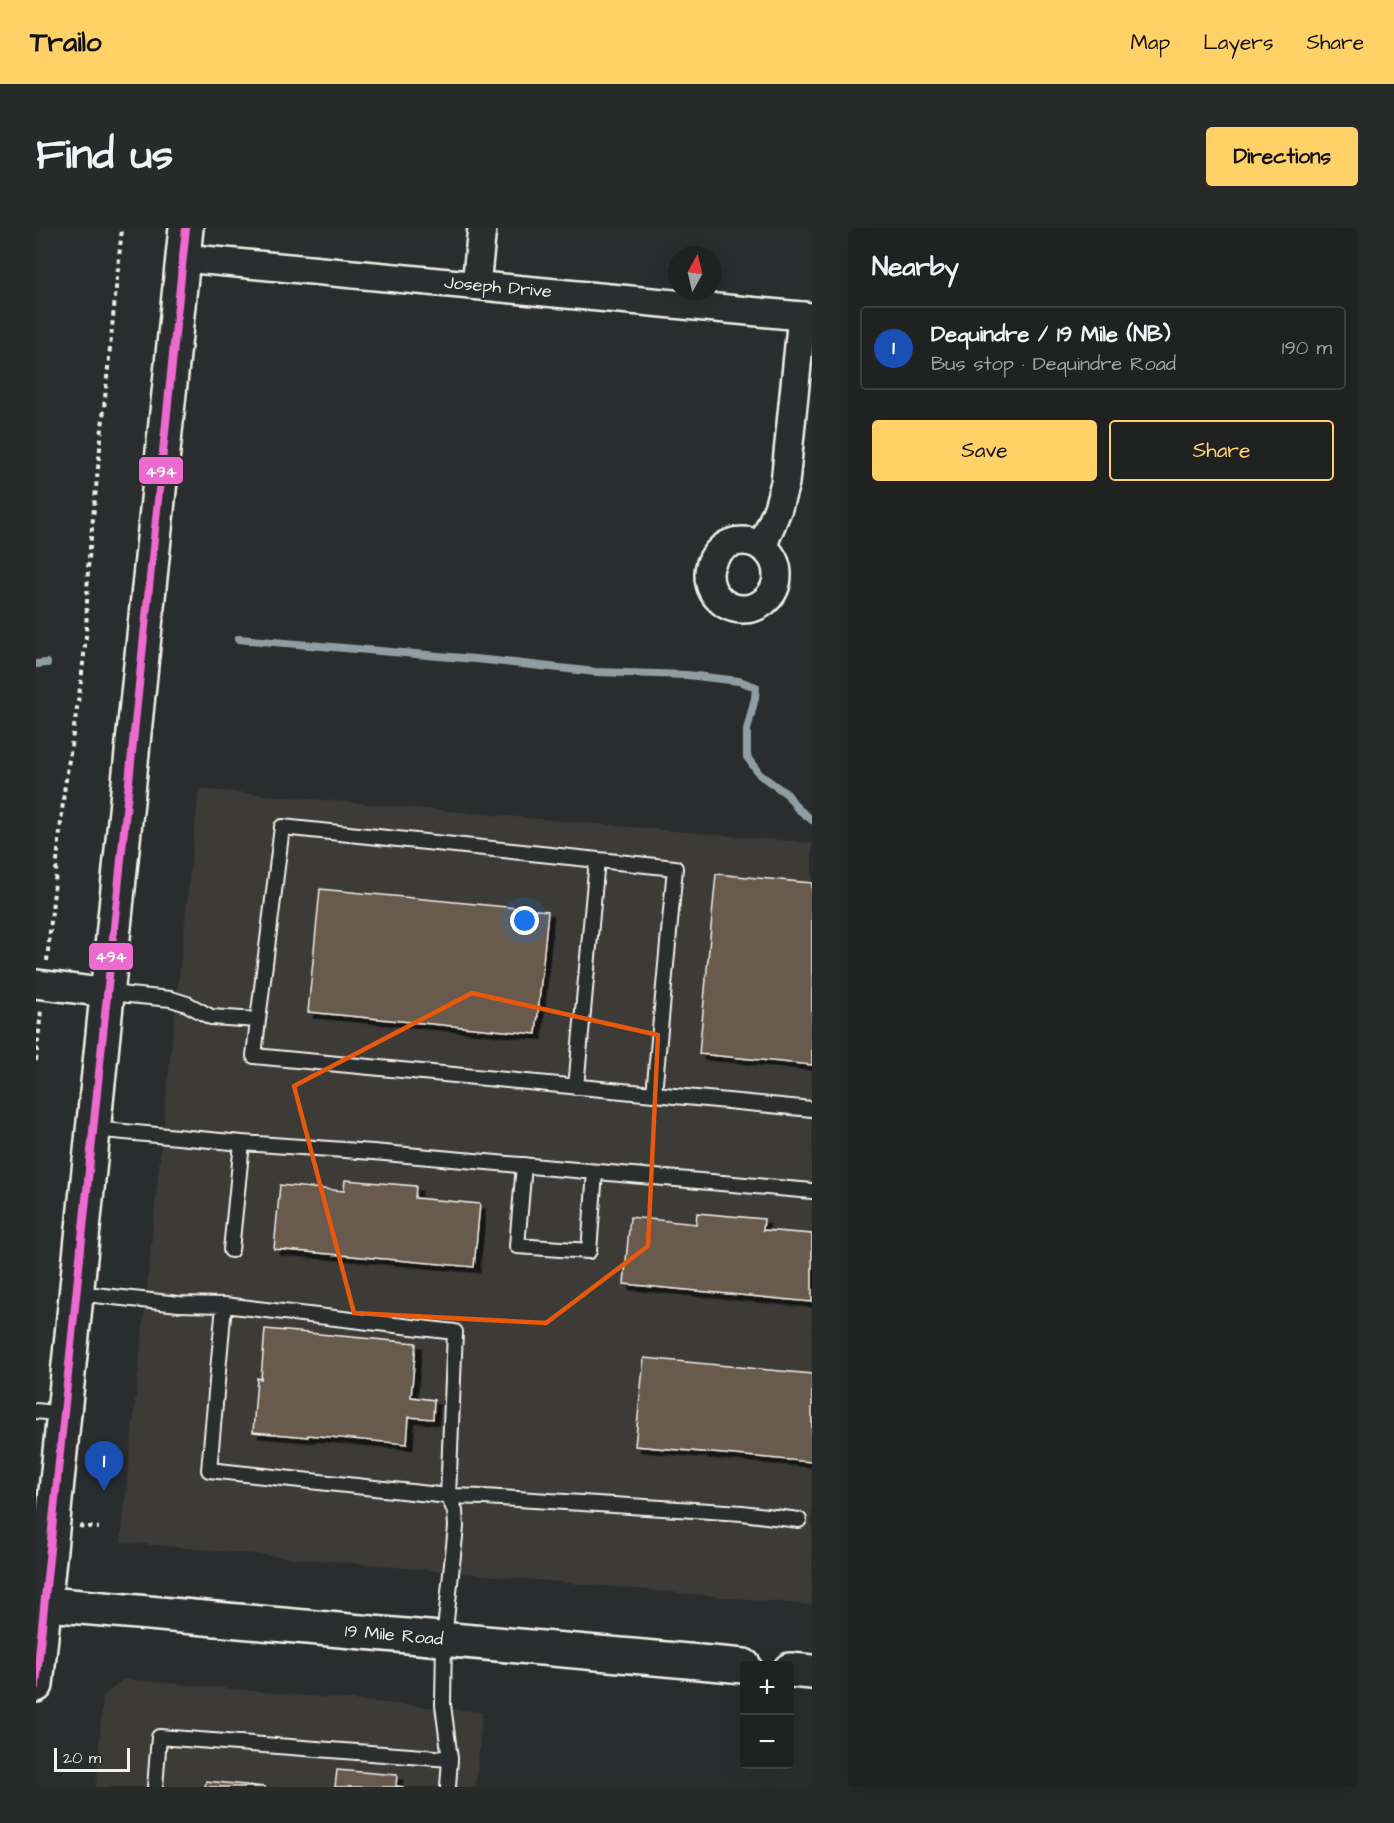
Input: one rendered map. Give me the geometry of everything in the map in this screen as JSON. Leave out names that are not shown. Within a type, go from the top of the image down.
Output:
[{"type":"main road","points":[[36,1685],[50,1413],[76,1293],[185,243]]},
{"type":"main road","name":"19 Mile Road","points":[[40,1603],[740,1666]]},
{"type":"main road","points":[[794,1670],[812,1672]]},
{"type":"street","points":[[476,285],[482,228]]},
{"type":"street","name":"Joseph Drive","points":[[185,243],[476,285],[807,316]]},
{"type":"street","points":[[762,547],[778,508],[785,483],[807,316]]},
{"type":"street","points":[[41,985],[108,993]]},
{"type":"lane","points":[[654,1094],[675,868],[282,827],[254,1056],[576,1087],[812,1109]]},
{"type":"lane","points":[[576,1087],[597,860]]},
{"type":"lane","points":[[108,993],[171,999],[187,1004],[211,1017],[258,1020]]},
{"type":"lane","points":[[93,1129],[812,1191]]},
{"type":"lane","points":[[231,1250],[242,1143]]},
{"type":"lane","points":[[524,1165],[517,1246],[589,1251],[595,1172]]},
{"type":"lane","points":[[76,1293],[179,1304],[224,1305],[455,1332],[448,1496],[455,1511],[456,1527],[444,1639],[443,1705],[450,1759],[448,1787]]},
{"type":"lane","points":[[224,1305],[209,1470],[448,1496],[742,1513],[799,1520]]},
{"type":"lane","points":[[155,1787],[159,1737],[450,1759]]},
{"type":"path","points":[[36,1061],[41,985],[64,792],[86,636],[88,568],[122,228]]},
{"type":"highlighted area","points":[[472,993],[658,1035],[648,1246],[546,1323],[354,1313],[294,1086]]},
{"type":"shaded area","points":[[199,789],[812,843],[812,1605],[121,1542]]},
{"type":"shaded area","points":[[124,1679],[482,1712],[476,1787],[96,1787],[103,1696]]},
{"type":"building","points":[[716,874],[812,883],[812,1065],[699,1054]]},
{"type":"building","points":[[320,889],[548,911],[536,1034],[308,1012]]},
{"type":"building","points":[[345,1180],[416,1186],[415,1198],[480,1204],[474,1267],[274,1249],[280,1185],[344,1191]]},
{"type":"building","points":[[697,1213],[764,1219],[763,1230],[812,1234],[812,1302],[624,1284],[630,1217],[696,1224]]},
{"type":"building","points":[[265,1329],[416,1343],[411,1397],[434,1400],[433,1419],[409,1417],[407,1444],[253,1432],[257,1378],[261,1379]]},
{"type":"building","points":[[644,1358],[812,1374],[812,1462],[635,1446]]},
{"type":"building","points":[[337,1770],[397,1775],[396,1786],[404,1787],[335,1787]]},
{"type":"building","points":[[206,1781],[266,1787],[205,1787]]},
{"type":"waterway","points":[[238,639],[486,660],[596,672],[687,675],[739,681],[756,687],[747,730],[747,757],[760,775],[787,794],[797,808],[812,820]]},
{"type":"waterway","points":[[36,664],[47,663]]},
{"type":"transit line","name":"494","points":[[36,1685],[186,228]]},
{"type":"place","name":"Dequindre / 19 Mile (NB)","points":[[104,1491]]}]
